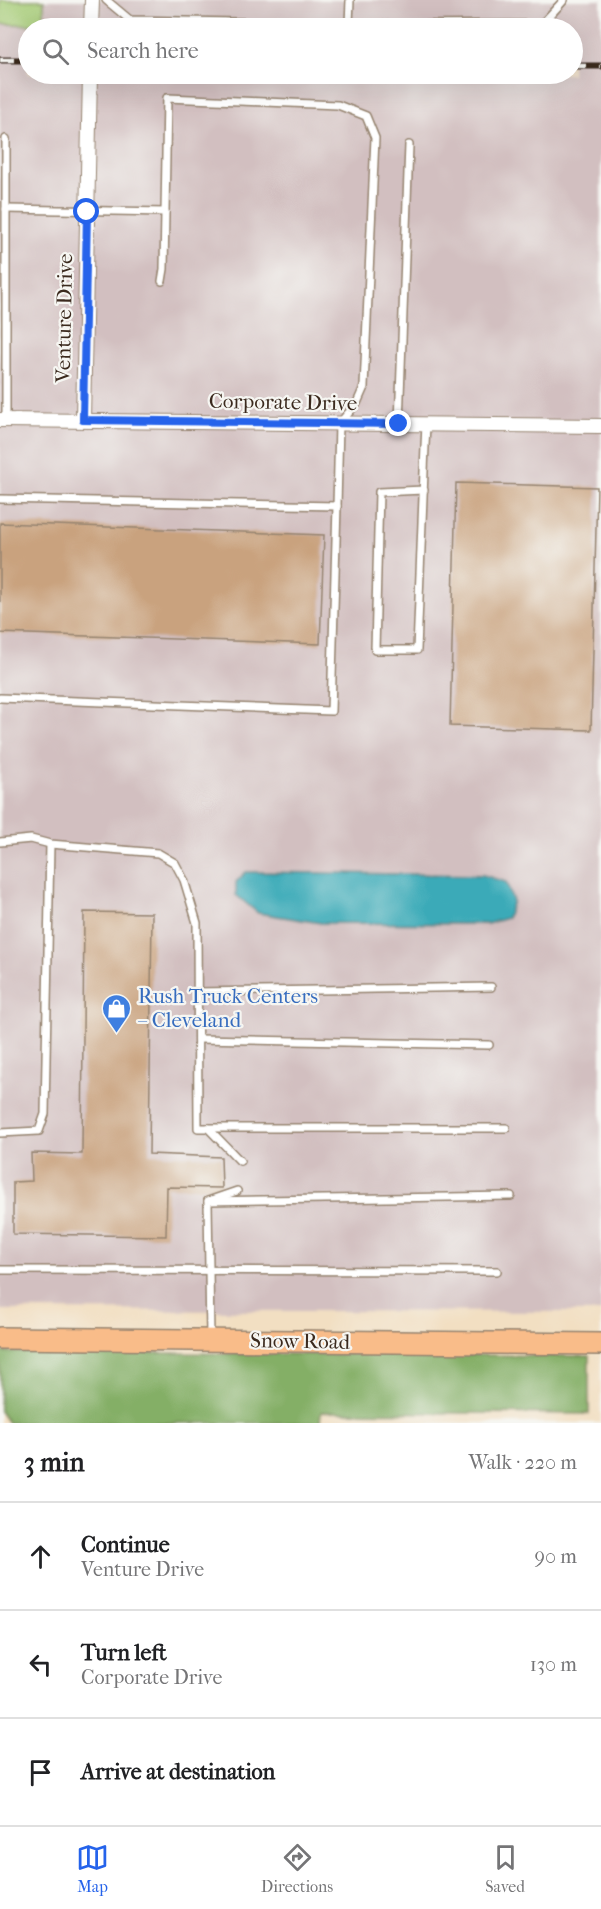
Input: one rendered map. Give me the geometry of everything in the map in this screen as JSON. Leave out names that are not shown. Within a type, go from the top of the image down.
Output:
[{"type":"main road","name":"Snow Road","points":[[0,1338],[601,1344]]},
{"type":"street","points":[[91,18],[92,0]]},
{"type":"street","name":"Venture Drive","points":[[83,420],[90,84]]},
{"type":"street","name":"Corporate Drive","points":[[3,420],[601,426]]},
{"type":"lane","points":[[106,0],[128,18]]},
{"type":"lane","points":[[350,0],[350,18]]},
{"type":"lane","points":[[548,18],[564,0]]},
{"type":"lane","points":[[0,698],[331,711],[339,424],[357,403],[364,387],[375,138],[366,116],[338,105],[167,98],[162,281]]},
{"type":"lane","points":[[3,420],[6,139]]},
{"type":"lane","points":[[399,424],[409,145]]},
{"type":"lane","points":[[6,209],[165,212]]},
{"type":"lane","points":[[424,490],[379,492],[375,650],[417,650],[424,490],[426,424]]},
{"type":"lane","points":[[0,499],[337,506]]},
{"type":"lane","points":[[0,842],[30,839],[50,844],[158,853],[175,863],[184,880],[196,923],[198,1128],[506,1128]]},
{"type":"lane","points":[[0,1133],[39,1131],[45,1114],[50,844]]},
{"type":"lane","points":[[197,992],[491,987]]},
{"type":"lane","points":[[198,1039],[489,1045]]},
{"type":"lane","points":[[208,1128],[240,1161]]},
{"type":"lane","points":[[208,1201],[237,1191]]},
{"type":"lane","points":[[208,1201],[511,1196]]},
{"type":"lane","points":[[208,1201],[210,1340]]},
{"type":"lane","points":[[0,1270],[497,1271]]},
{"type":"shaded area","points":[[44,0],[601,0],[601,1312],[0,1310],[0,24],[18,24],[18,84],[583,84],[583,18],[43,18]]},
{"type":"green space","points":[[0,0],[44,0],[44,18],[18,18],[18,24],[0,24]]},
{"type":"green space","points":[[0,1352],[589,1356],[589,1414],[321,1412],[320,1423],[8,1423],[0,1411]]},
{"type":"water","points":[[246,872],[483,875],[506,882],[513,901],[507,918],[487,924],[321,923],[258,913],[236,895],[236,882]]},
{"type":"building","points":[[456,483],[597,487],[591,730],[450,726]]},
{"type":"building","points":[[0,523],[324,535],[320,644],[0,633]]},
{"type":"building","name":"Rush Truck Centers – Cleveland","points":[[84,912],[152,913],[149,1154],[221,1157],[222,1188],[167,1187],[166,1236],[13,1234],[13,1182],[32,1181],[31,1153],[82,1154]]},
{"type":"railway","points":[[0,60],[18,60]]},
{"type":"railway","points":[[583,66],[601,66]]},
{"type":"place","name":"Rush Truck Centers – Cleveland","points":[[117,1034]]},
{"type":"route","points":[[87,212],[83,420],[399,424]]}]
